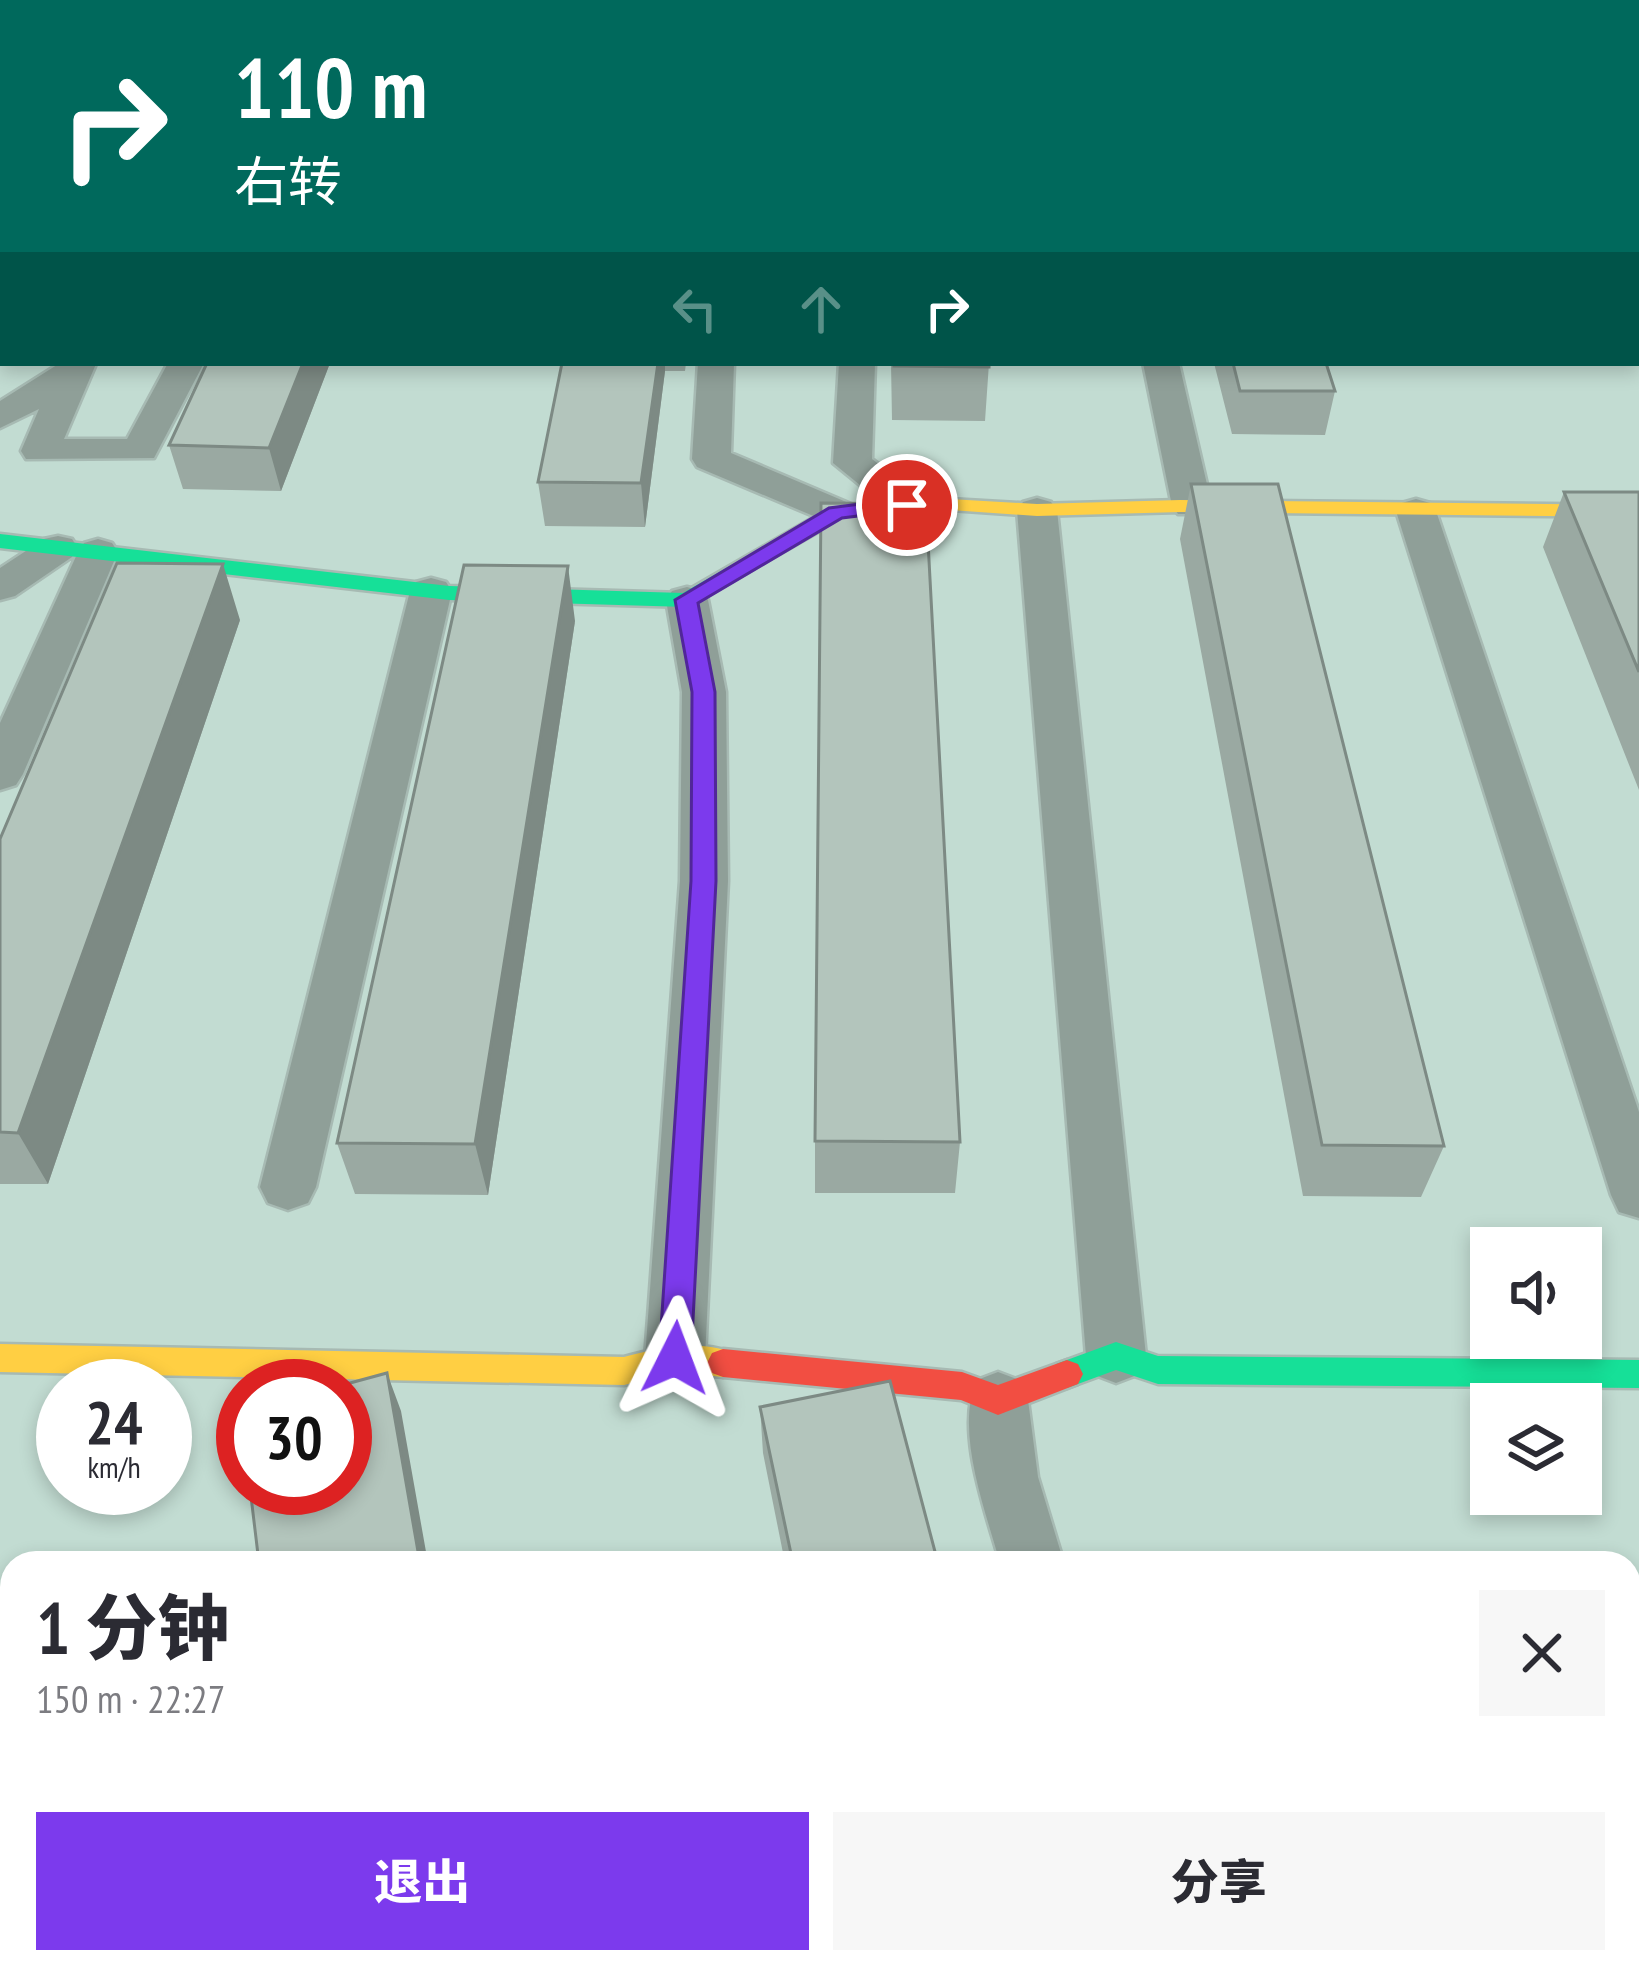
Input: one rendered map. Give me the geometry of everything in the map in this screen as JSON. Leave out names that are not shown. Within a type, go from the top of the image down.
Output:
[{"type":"street","points":[[76,367],[40,451],[140,450],[184,366]]},
{"type":"street","points":[[716,366],[711,459],[837,512]]},
{"type":"street","points":[[857,366],[852,463],[907,505]]},
{"type":"street","points":[[1162,366],[1192,506]]},
{"type":"street","points":[[0,417],[76,367]]},
{"type":"street","points":[[0,541],[431,591],[687,600],[837,512],[907,505],[1037,510],[1192,506],[1639,511]]},
{"type":"street","points":[[1037,510],[1116,1356]]},
{"type":"street","points":[[1416,511],[1639,1195]]},
{"type":"street","points":[[0,587],[78,550]]},
{"type":"street","points":[[0,773],[78,550]]},
{"type":"street","points":[[288,1186],[431,591]]},
{"type":"street","points":[[675,1358],[704,881],[704,692],[687,600]]},
{"type":"street","points":[[0,1358],[624,1371],[675,1358],[962,1386],[998,1400],[1116,1356],[1158,1370],[1639,1374]]},
{"type":"street","points":[[998,1400],[1007,1477],[1028,1551]]},
{"type":"building","points":[[206,366],[302,366],[269,448],[169,445]]},
{"type":"building","points":[[561,366],[658,366],[641,483],[538,482]]},
{"type":"building","points":[[1234,366],[1327,366],[1335,391],[1240,391]]},
{"type":"building","points":[[1191,484],[1278,484],[1444,1146],[1322,1145]]},
{"type":"building","points":[[1564,492],[1639,492],[1639,672]]},
{"type":"building","points":[[821,503],[926,504],[960,1142],[815,1141]]},
{"type":"building","points":[[117,563],[223,564],[18,1133],[0,1132],[0,839]]},
{"type":"building","points":[[464,565],[568,566],[475,1144],[337,1143]]},
{"type":"building","points":[[387,1373],[418,1551],[258,1551],[253,1515],[372,1515],[372,1377]]},
{"type":"building","points":[[890,1381],[935,1551],[790,1551],[760,1407]]},
{"type":"traffic: fast","points":[[0,541],[449,593],[687,600],[837,512],[915,503]]},
{"type":"traffic: fast","points":[[1067,1374],[1116,1356],[1158,1370],[1639,1374]]},
{"type":"traffic: slow","points":[[915,503],[1037,510],[1180,506],[1639,511]]},
{"type":"traffic: slow","points":[[0,1358],[624,1371],[675,1358],[723,1363]]},
{"type":"traffic: jam","points":[[723,1363],[962,1386],[998,1400],[1067,1374]]},
{"type":"route","points":[[675,1358],[704,881],[704,692],[687,600],[837,512],[907,505]]}]
